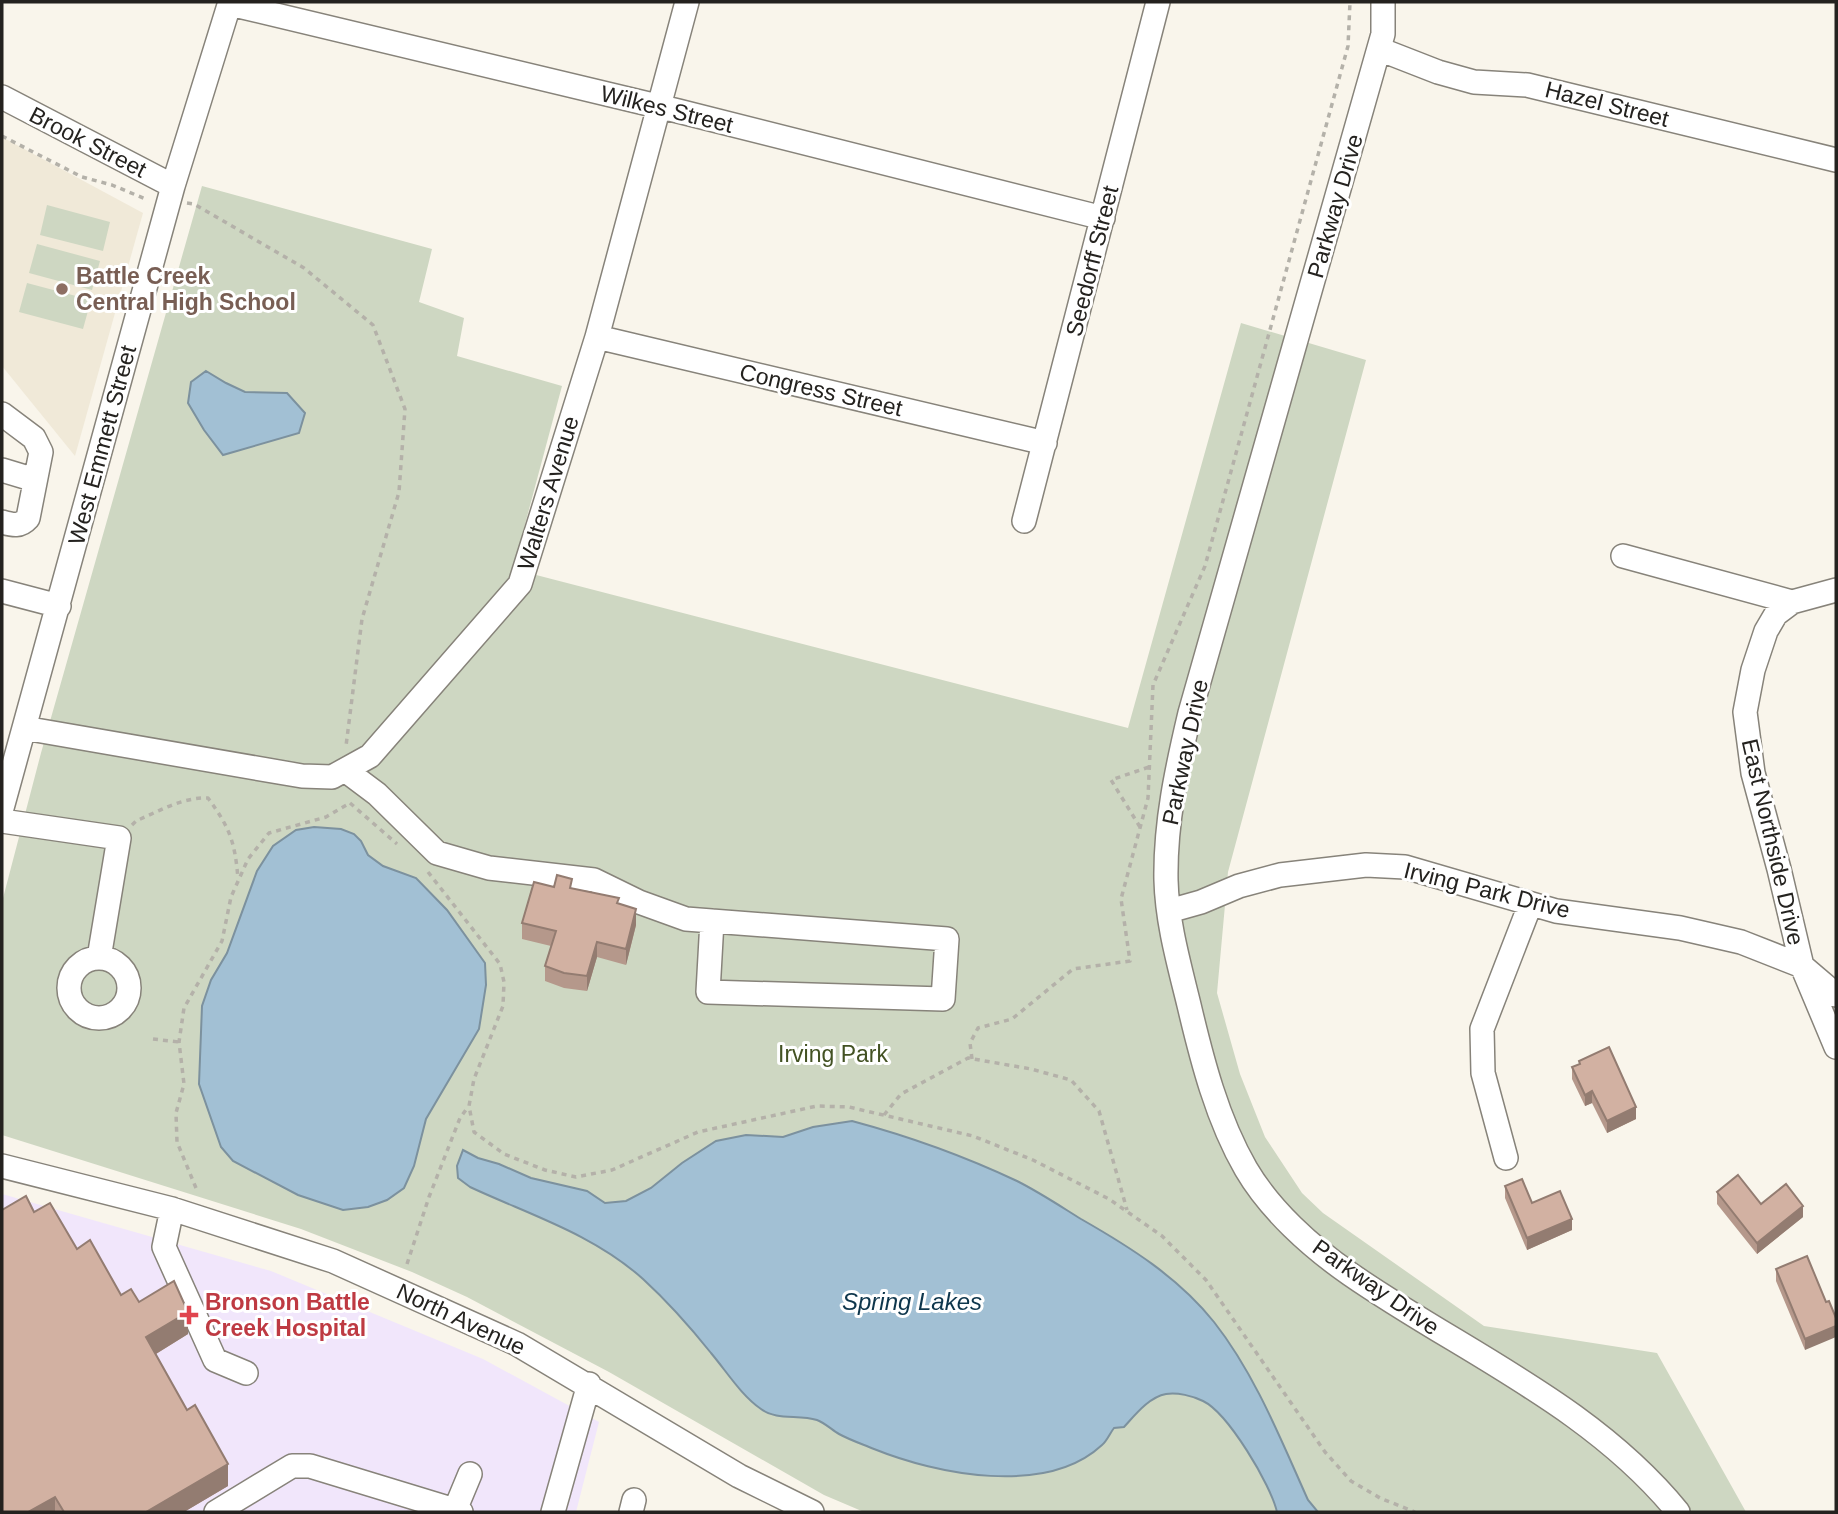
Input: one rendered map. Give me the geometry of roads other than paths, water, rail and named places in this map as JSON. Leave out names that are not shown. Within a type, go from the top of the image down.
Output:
[{"type":"street","name":"Walters Avenue","points":[[24,728],[302,776],[332,777],[370,756],[520,584],[597,337],[687,2]]},
{"type":"street","name":"Seedorff Street","points":[[1024,521],[1158,2]]},
{"type":"street","name":"Parkway Drive","points":[[1383,2],[1384,34],[1190,713],[1174,782],[1167,836],[1166,881],[1180,969],[1215,1098],[1229,1135],[1247,1170],[1270,1201],[1301,1234],[1348,1273],[1579,1419],[1627,1457],[1656,1485],[1678,1512]]},
{"type":"street","name":"Wilkes Street","points":[[230,3],[658,106],[1103,218]]},
{"type":"street","name":"West Emmett Street","points":[[2,808],[173,186],[230,3]]},
{"type":"street","name":"Hazel Street","points":[[1379,49],[1427,68],[1474,82],[1527,85],[1836,160]]},
{"type":"street","name":"Brook Street","points":[[2,97],[173,186]]},
{"type":"street","name":"Congress Street","points":[[597,337],[1045,443]]},
{"type":"street","points":[[2,414],[34,438],[41,452],[28,518],[23,524],[15,526],[2,522]]},
{"type":"street","points":[[2,470],[35,480]]},
{"type":"street","points":[[1623,556],[1792,602],[1835,588]]},
{"type":"street","points":[[2,591],[59,606]]},
{"type":"street","name":"East Northside Drive","points":[[1792,602],[1776,614],[1766,631],[1753,670],[1745,712],[1753,773],[1802,966],[1836,1047]]},
{"type":"street","points":[[345,770],[377,794],[437,853],[489,868],[594,880],[686,919],[947,939],[943,999],[708,992],[712,921]]},
{"type":"street","points":[[2,821],[119,838],[99,958]]},
{"type":"street","name":"Irving Park Drive","points":[[1169,911],[1239,886],[1280,875],[1366,864],[1405,867],[1556,911],[1680,928],[1741,942],[1802,966],[1836,995]]},
{"type":"street","points":[[1506,1158],[1483,1073],[1482,1029],[1530,905]]},
{"type":"street","name":"North Avenue","points":[[2,1166],[172,1209],[333,1261],[517,1343],[739,1476],[812,1512]]},
{"type":"street","points":[[172,1209],[164,1247],[215,1360],[246,1373]]},
{"type":"street","points":[[553,1512],[589,1384]]},
{"type":"street","points":[[216,1512],[292,1466],[310,1466],[458,1511],[470,1475]]},
{"type":"water","points":[[206,371],[245,392],[287,393],[305,413],[299,433],[223,455],[188,403],[191,382]]},
{"type":"water","points":[[314,827],[341,829],[354,834],[368,855],[383,866],[416,878],[447,910],[485,963],[486,985],[479,1029],[426,1119],[414,1166],[404,1188],[387,1200],[368,1207],[343,1210],[298,1195],[233,1161],[221,1147],[199,1084],[202,1006],[211,980],[227,953],[257,871],[273,846],[296,830]]},
{"type":"water","name":"Spring Lakes","points":[[852,1121],[936,1147],[1017,1181],[1117,1241],[1169,1277],[1200,1306],[1229,1342],[1266,1408],[1308,1500],[1318,1512],[1277,1512],[1258,1468],[1236,1434],[1213,1408],[1203,1401],[1185,1395],[1166,1394],[1154,1399],[1124,1427],[1114,1428],[1104,1443],[1079,1461],[1051,1471],[1022,1476],[990,1476],[928,1466],[852,1440],[817,1420],[767,1413],[741,1390],[670,1305],[624,1263],[582,1237],[470,1187],[458,1178],[457,1166],[463,1150],[531,1178],[587,1191],[605,1203],[626,1201],[651,1188],[716,1141],[746,1135],[783,1137],[813,1127]]},
{"type":"place","name":"Battle Creek Central High School","points":[[62,289]]},
{"type":"place","name":"Bronson Battle Creek Hospital","points":[[189,1315]]},
{"type":"park label","name":"Irving Park","points":[[833,1054]]}]
